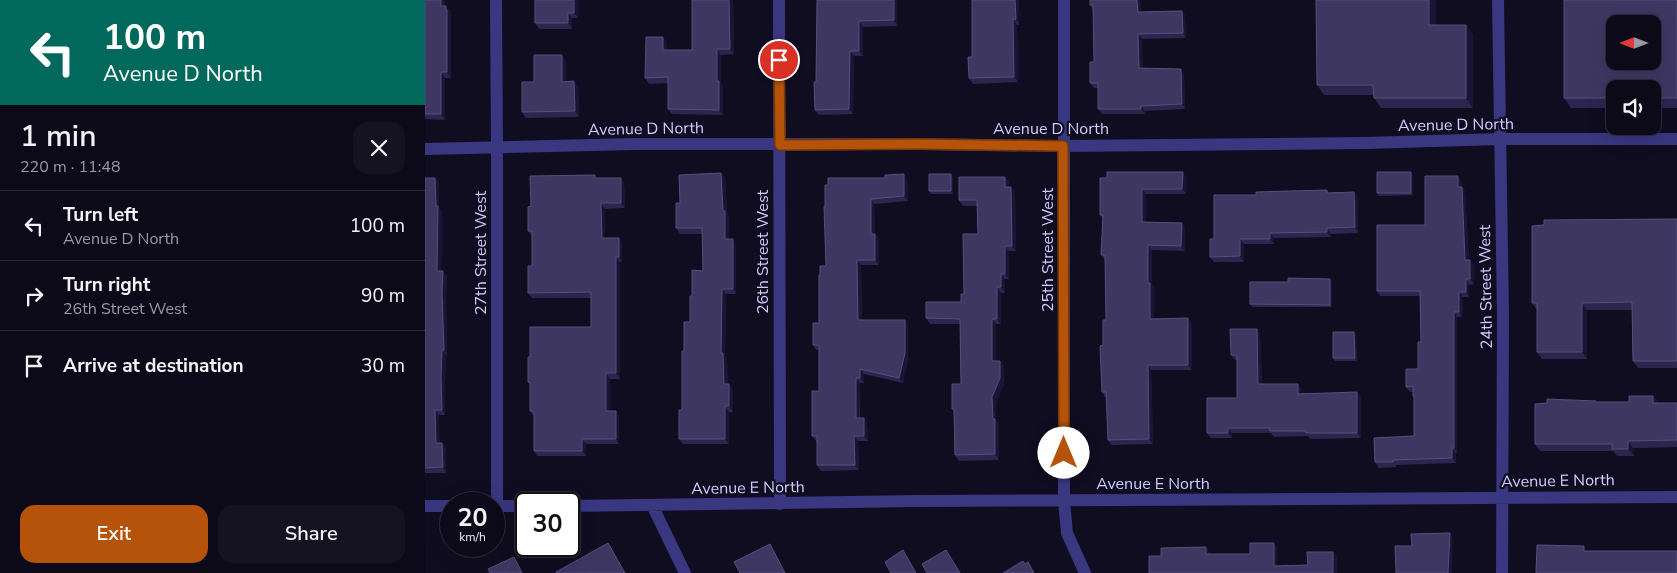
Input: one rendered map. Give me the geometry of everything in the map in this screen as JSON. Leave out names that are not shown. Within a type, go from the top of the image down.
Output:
[{"type":"street","name":"27th Street West","points":[[496,0],[496,492]]},
{"type":"street","name":"26th Street West","points":[[779,0],[780,504]]},
{"type":"street","name":"25th Street West","points":[[1064,0],[1064,501],[1067,533],[1085,573]]},
{"type":"street","name":"24th Street West","points":[[1498,0],[1503,316],[1502,573]]},
{"type":"street","name":"Avenue D North","points":[[425,149],[635,144],[1063,146],[1677,139]]},
{"type":"street","name":"Avenue E North","points":[[580,506],[918,501],[1677,497]]},
{"type":"street","points":[[651,505],[685,573]]},
{"type":"street","points":[[425,506],[440,506]]},
{"type":"building","points":[[425,0],[441,0],[441,6],[446,6],[447,10],[447,72],[441,72],[441,114],[425,114]]},
{"type":"building","points":[[535,0],[574,0],[574,13],[568,13],[568,23],[535,23]]},
{"type":"building","points":[[692,0],[729,0],[730,49],[717,49],[719,110],[668,109],[668,77],[645,78],[646,37],[663,37],[663,50],[692,50]]},
{"type":"building","points":[[817,0],[894,0],[894,20],[859,21],[859,51],[850,51],[849,109],[815,110],[814,82],[816,82]]},
{"type":"building","points":[[972,0],[1015,0],[1016,19],[1013,19],[1014,77],[969,78],[968,57],[972,57]]},
{"type":"building","points":[[1090,0],[1137,0],[1138,12],[1182,11],[1183,33],[1138,34],[1139,68],[1181,69],[1182,104],[1141,106],[1141,109],[1098,109],[1098,83],[1090,83],[1090,62],[1094,62],[1093,5],[1090,5]]},
{"type":"building","points":[[1316,0],[1429,0],[1429,25],[1466,25],[1466,98],[1374,98],[1373,85],[1317,85]]},
{"type":"building","points":[[1564,0],[1677,0],[1677,98],[1661,98],[1661,80],[1606,80],[1606,98],[1564,98]]},
{"type":"building","points":[[534,55],[562,55],[562,82],[574,81],[575,111],[522,112],[522,82],[534,82]]},
{"type":"building","points":[[1107,172],[1183,172],[1182,189],[1142,189],[1142,222],[1182,223],[1181,246],[1148,245],[1150,319],[1188,318],[1188,365],[1148,365],[1149,439],[1108,440],[1106,392],[1102,392],[1100,346],[1103,345],[1103,320],[1106,320],[1105,255],[1101,255],[1103,215],[1100,215],[1100,178],[1107,178]]},
{"type":"building","points":[[1377,172],[1411,172],[1411,193],[1377,193]]},
{"type":"building","points":[[721,173],[723,211],[725,211],[725,239],[733,239],[733,289],[722,289],[721,353],[723,353],[724,384],[729,384],[729,406],[725,406],[725,439],[679,439],[679,410],[682,410],[684,322],[690,322],[692,270],[703,271],[702,228],[676,228],[676,203],[680,203],[679,175]]},
{"type":"building","points":[[904,174],[904,196],[871,199],[871,234],[875,234],[875,260],[857,260],[858,320],[905,320],[905,353],[899,378],[860,369],[860,378],[856,378],[856,418],[864,418],[864,436],[854,436],[855,465],[817,465],[817,436],[812,436],[812,391],[819,391],[819,345],[813,345],[813,323],[819,323],[820,266],[826,266],[825,185],[828,185],[828,178],[885,178],[885,175]]},
{"type":"building","points":[[929,174],[951,174],[951,191],[929,191]]},
{"type":"building","points":[[595,175],[595,178],[621,178],[621,203],[601,203],[602,238],[619,238],[619,257],[616,257],[616,373],[606,373],[606,411],[616,411],[616,439],[582,439],[582,451],[534,451],[534,411],[530,411],[530,382],[528,382],[530,327],[591,327],[591,292],[528,293],[528,266],[532,266],[532,231],[528,231],[528,207],[531,206],[530,176]]},
{"type":"building","points":[[1425,176],[1458,176],[1458,187],[1462,187],[1465,260],[1470,260],[1470,279],[1466,279],[1466,292],[1459,292],[1459,312],[1454,312],[1454,448],[1452,448],[1452,458],[1375,462],[1374,438],[1414,436],[1413,386],[1406,387],[1406,369],[1418,369],[1418,342],[1421,342],[1420,291],[1377,291],[1377,225],[1425,225]]},
{"type":"building","points":[[959,177],[1005,177],[1005,187],[1011,187],[1012,246],[1005,246],[1005,274],[1001,274],[1001,287],[997,287],[997,319],[992,319],[992,361],[1000,361],[1000,378],[992,397],[993,419],[995,419],[995,454],[955,455],[952,384],[961,384],[960,319],[926,318],[926,302],[961,302],[961,294],[964,294],[963,234],[978,234],[977,200],[959,200]]},
{"type":"building","points":[[425,178],[435,178],[436,206],[438,206],[437,271],[443,271],[444,350],[442,350],[441,378],[442,410],[435,410],[436,443],[442,443],[443,467],[425,468]]},
{"type":"building","points":[[1327,190],[1327,193],[1354,192],[1355,227],[1327,228],[1327,232],[1270,233],[1270,239],[1240,239],[1240,256],[1210,257],[1210,239],[1214,239],[1214,195],[1256,195],[1256,192]]},
{"type":"building","points":[[1677,219],[1677,361],[1633,361],[1632,302],[1582,303],[1582,352],[1537,352],[1537,303],[1532,303],[1532,226],[1544,225],[1544,220]]},
{"type":"building","points":[[1288,278],[1330,279],[1330,305],[1250,304],[1250,282],[1288,282]]},
{"type":"building","points":[[1230,329],[1257,329],[1258,384],[1298,384],[1298,394],[1357,392],[1357,433],[1306,433],[1306,431],[1270,431],[1270,428],[1228,428],[1228,433],[1207,433],[1207,398],[1237,398],[1237,355],[1231,355]]},
{"type":"building","points":[[1333,332],[1354,332],[1355,358],[1333,358]]},
{"type":"building","points":[[1629,396],[1653,396],[1653,403],[1677,403],[1677,440],[1628,441],[1628,449],[1612,449],[1612,444],[1535,444],[1535,404],[1547,403],[1547,399],[1629,402]]},
{"type":"building","points":[[1450,533],[1448,573],[1396,573],[1395,546],[1412,546],[1411,534]]},
{"type":"building","points":[[608,543],[625,573],[556,573],[556,572]]},
{"type":"building","points":[[1250,543],[1274,543],[1274,566],[1308,565],[1307,552],[1333,552],[1333,573],[1149,573],[1149,556],[1161,556],[1161,548],[1206,547],[1206,554],[1250,554]]},
{"type":"building","points":[[770,544],[785,573],[740,573],[734,562]]},
{"type":"building","points":[[1537,545],[1584,546],[1584,551],[1677,551],[1677,573],[1536,573]]},
{"type":"building","points":[[903,550],[916,573],[891,573],[885,562]]},
{"type":"building","points":[[946,550],[960,573],[927,573],[922,564]]},
{"type":"building","points":[[514,557],[522,573],[490,573],[488,569]]},
{"type":"building","points":[[1023,561],[1025,564],[1028,562],[1034,573],[1003,573]]},
{"type":"route","points":[[779,60],[780,145],[1063,146],[1064,453]]}]
